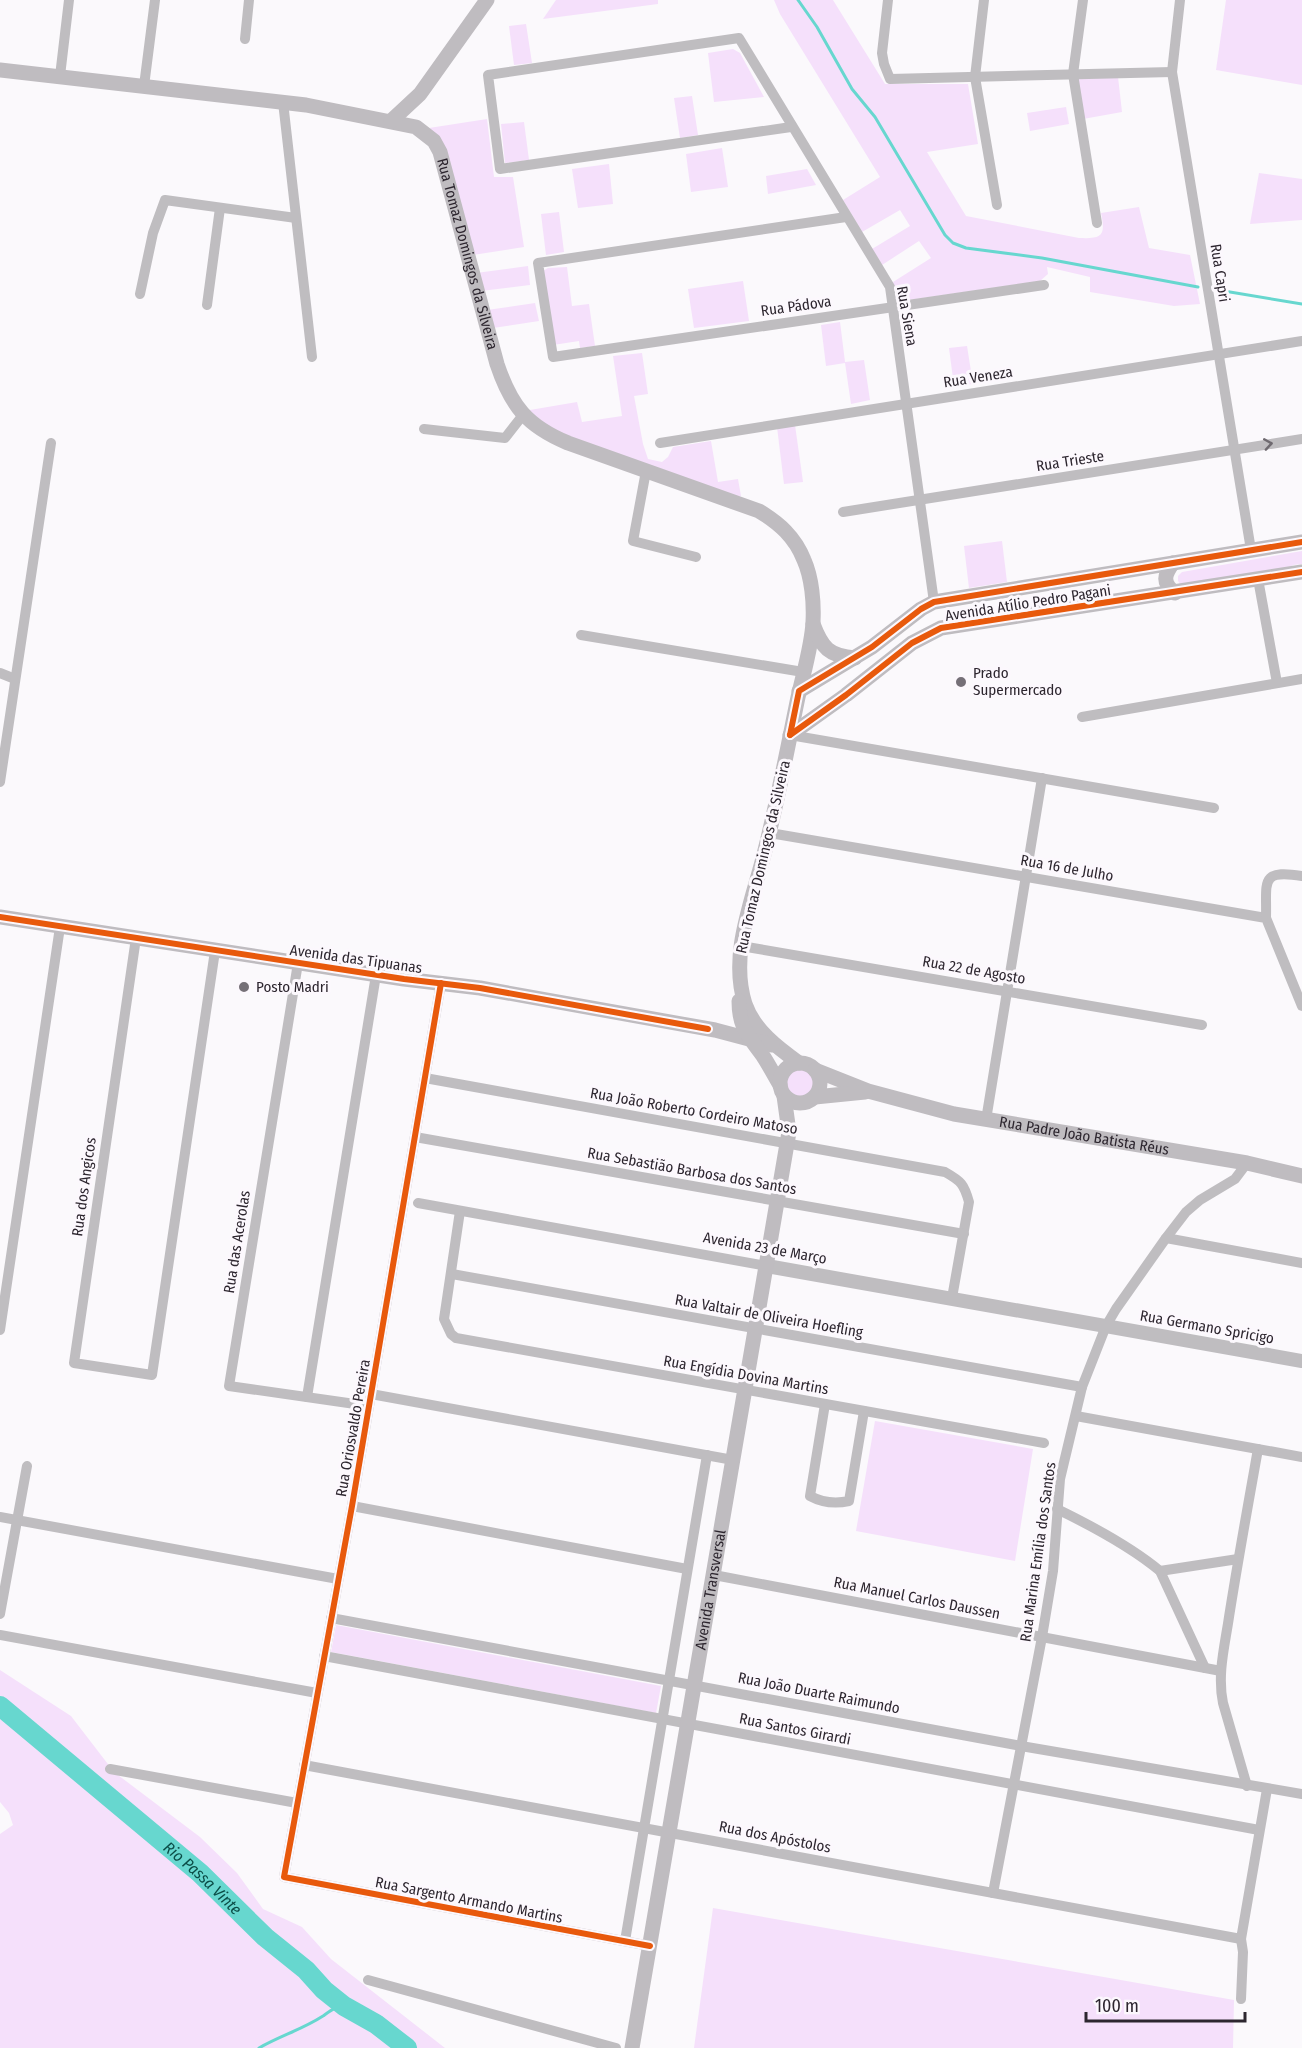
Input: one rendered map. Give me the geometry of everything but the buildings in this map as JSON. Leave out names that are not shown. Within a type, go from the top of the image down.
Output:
[{"type":"main road","points":[[392,122],[420,94],[487,0]]},
{"type":"main road","points":[[0,70],[283,102],[416,127],[420,94]]},
{"type":"main road","name":"Rua Tomaz Domingos da Silveira","points":[[416,127],[434,141],[440,152],[500,373],[508,395],[523,415],[552,436],[759,511],[776,521],[788,533],[804,560],[809,575],[813,624],[770,832],[741,946],[739,1011],[748,1037]]},
{"type":"main road","name":"Avenida Atílio Pedro Pagani","points":[[799,691],[855,658],[921,609],[934,602],[1302,542]]},
{"type":"main road","points":[[1173,563],[1165,577],[1168,587],[1175,593]]},
{"type":"main road","name":"Avenida Atílio Pedro Pagani","points":[[790,735],[922,636],[941,628],[1302,572]]},
{"type":"main road","points":[[981,621],[978,604],[981,600],[1015,594],[1036,585]]},
{"type":"main road","name":"Rua Tomaz Domingos da Silveira","points":[[813,624],[824,648],[835,655],[855,658]]},
{"type":"main road","name":"Avenida das Tipuanas","points":[[0,918],[376,975],[480,988],[729,1033],[775,1046]]},
{"type":"main road","name":"Rua Tomaz Domingos da Silveira","points":[[741,986],[750,1014],[775,1046]]},
{"type":"main road","points":[[729,1033],[736,1023],[739,1011]]},
{"type":"main road","points":[[748,1037],[765,1059],[782,1090],[794,1102],[800,1103],[813,1098],[820,1086],[815,1070],[799,1063],[775,1046]]},
{"type":"main road","points":[[782,1090],[780,1080],[785,1070],[799,1063]]},
{"type":"main road","name":"Rua Padre João Batista Réus","points":[[815,1070],[868,1091],[923,1107],[986,1120],[1247,1163],[1302,1176]]},
{"type":"main road","name":"Avenida Transversal","points":[[632,2048],[789,1138],[782,1090]]},
{"type":"main road","name":"Rua Padre João Batista Réus","points":[[813,1098],[868,1091]]},
{"type":"main road","name":"Avenida Transversal","points":[[789,1138],[813,1098]]},
{"type":"street","points":[[60,76],[69,0]]},
{"type":"street","points":[[144,86],[155,0]]},
{"type":"street","points":[[245,39],[249,0]]},
{"type":"street","points":[[888,0],[882,53],[890,79],[1172,72]]},
{"type":"street","points":[[984,0],[975,77],[997,205]]},
{"type":"street","points":[[1083,0],[1073,74],[1097,223]]},
{"type":"street","name":"Rua Capri","points":[[1180,0],[1172,72],[1251,550]]},
{"type":"street","name":"Rua Siena","points":[[791,127],[500,169],[488,75],[738,38],[890,287],[934,602]]},
{"type":"street","points":[[283,102],[312,357]]},
{"type":"street","points":[[140,294],[153,233],[165,200],[296,219]]},
{"type":"street","points":[[207,306],[220,208]]},
{"type":"street","name":"Rua Pádova","points":[[846,217],[538,263],[553,357],[1044,285]]},
{"type":"street","name":"Rua Veneza","points":[[660,443],[1302,341]]},
{"type":"street","points":[[424,429],[505,438],[523,415]]},
{"type":"street","name":"Rua Trieste","points":[[843,512],[1302,439]]},
{"type":"street","points":[[0,782],[51,443]]},
{"type":"street","points":[[646,471],[633,541],[696,557]]},
{"type":"street","points":[[1258,579],[1277,683]]},
{"type":"street","points":[[581,635],[803,672]]},
{"type":"street","points":[[0,674],[15,679]]},
{"type":"street","points":[[1082,717],[1302,679]]},
{"type":"street","points":[[790,735],[1214,808]]},
{"type":"street","points":[[986,1120],[1042,778]]},
{"type":"street","name":"Rua 16 de Julho","points":[[770,832],[1266,918]]},
{"type":"street","points":[[1302,876],[1282,873],[1274,874],[1269,878],[1266,918],[1300,994],[1302,1006]]},
{"type":"street","points":[[0,1330],[60,927]]},
{"type":"street","name":"Rua dos Angicos","points":[[136,938],[74,1363],[152,1375],[215,951]]},
{"type":"street","name":"Rua 22 de Agosto","points":[[741,946],[1202,1025]]},
{"type":"street","name":"Rua das Acerolas","points":[[298,963],[229,1386],[369,1406]]},
{"type":"street","points":[[308,1397],[376,975]]},
{"type":"street","name":"Rua Oriosvaldo Pereira","points":[[284,1877],[352,1506],[441,983]]},
{"type":"street","name":"Rua João Roberto Cordeiro Matoso","points":[[425,1078],[789,1138],[945,1172],[965,1187],[969,1202],[964,1234]]},
{"type":"street","name":"Rua Sebastião Barbosa dos Santos","points":[[415,1137],[964,1234]]},
{"type":"street","name":"Rua Marina Emília dos Santos","points":[[993,1893],[1053,1571],[1060,1479],[1082,1387],[1106,1326],[1166,1238],[1186,1212],[1200,1200],[1235,1179],[1247,1163]]},
{"type":"street","name":"Avenida 23 de Março","points":[[418,1203],[1106,1326]]},
{"type":"street","points":[[452,1274],[460,1211]]},
{"type":"street","points":[[952,1298],[964,1234]]},
{"type":"street","points":[[1166,1238],[1302,1263]]},
{"type":"street","name":"Rua Engídia Dovina Martins","points":[[452,1274],[444,1319],[447,1328],[456,1338],[1044,1443]]},
{"type":"street","name":"Rua Valtair de Oliveira Hoefling","points":[[452,1274],[1082,1387]]},
{"type":"street","name":"Rua Germano Spricigo","points":[[1106,1326],[1302,1361]]},
{"type":"street","points":[[371,1394],[733,1460]]},
{"type":"street","points":[[825,1404],[810,1496],[821,1502],[838,1504],[849,1502],[864,1411]]},
{"type":"street","points":[[1076,1416],[1302,1457]]},
{"type":"street","points":[[1247,1786],[1223,1703],[1221,1671],[1258,1449]]},
{"type":"street","points":[[626,1941],[706,1455]]},
{"type":"street","points":[[0,1614],[27,1466]]},
{"type":"street","points":[[352,1506],[687,1569]]},
{"type":"street","points":[[1057,1509],[1112,1539],[1160,1571],[1205,1668]]},
{"type":"street","points":[[0,1517],[338,1579]]},
{"type":"street","points":[[1160,1571],[1238,1559]]},
{"type":"street","name":"Rua Manuel Carlos Daussen","points":[[714,1575],[1221,1671]]},
{"type":"street","name":"Rua João Duarte Raimundo","points":[[331,1618],[1021,1746],[1302,1794]]},
{"type":"street","points":[[0,1635],[317,1693]]},
{"type":"street","name":"Rua Santos Girardi","points":[[324,1656],[1259,1830]]},
{"type":"street","name":"Rua dos Apóstolos","points":[[304,1765],[1241,1939]]},
{"type":"street","points":[[110,1769],[297,1803]]},
{"type":"street","points":[[1241,1999],[1243,1952],[1241,1939],[1267,1789]]},
{"type":"street","name":"Rua Sargento Armando Martins","points":[[284,1877],[650,1946]]},
{"type":"street","points":[[368,1980],[616,2048]]},
{"type":"shaded area","points":[[556,0],[658,0],[658,4],[543,19]]},
{"type":"shaded area","points":[[774,0],[833,0],[885,84],[968,84],[978,144],[927,152],[966,216],[1079,238],[1093,238],[1102,231],[1101,213],[1139,207],[1149,248],[1190,255],[1200,304],[1174,306],[1090,292],[1090,277],[1047,267],[1048,274],[1040,281],[897,300],[893,282],[931,258],[919,241],[882,265],[872,249],[910,226],[900,210],[862,232],[843,200],[880,177],[780,14]]},
{"type":"shaded area","points":[[1226,0],[1302,0],[1302,85],[1216,70]]},
{"type":"shaded area","points":[[526,24],[532,63],[514,65],[509,26]]},
{"type":"shaded area","points":[[733,49],[740,53],[764,97],[714,102],[708,53]]},
{"type":"shaded area","points":[[1118,77],[1122,112],[1083,119],[1078,79]]},
{"type":"shaded area","points":[[692,96],[698,135],[680,138],[674,98]]},
{"type":"shaded area","points":[[1066,107],[1069,124],[1030,131],[1027,113]]},
{"type":"shaded area","points":[[487,119],[494,177],[513,177],[524,247],[473,255],[429,128]]},
{"type":"shaded area","points":[[524,122],[529,160],[505,163],[501,124]]},
{"type":"shaded area","points":[[722,148],[728,187],[691,192],[686,154]]},
{"type":"shaded area","points":[[609,164],[613,204],[578,208],[572,169]]},
{"type":"shaded area","points":[[807,169],[816,185],[768,194],[766,176]]},
{"type":"shaded area","points":[[1259,173],[1302,179],[1302,220],[1250,224]]},
{"type":"shaded area","points":[[559,212],[564,252],[546,255],[541,214]]},
{"type":"shaded area","points":[[528,266],[530,285],[481,291],[476,273]]},
{"type":"shaded area","points":[[567,267],[572,306],[589,304],[595,346],[580,348],[579,341],[553,345],[543,271],[548,268]]},
{"type":"shaded area","points":[[743,281],[749,321],[694,328],[688,289]]},
{"type":"shaded area","points":[[535,303],[539,321],[493,328],[487,310]]},
{"type":"shaded area","points":[[840,322],[845,362],[864,360],[870,400],[851,404],[845,363],[826,366],[821,325]]},
{"type":"shaded area","points":[[967,346],[973,384],[954,386],[949,348]]},
{"type":"shaded area","points":[[642,353],[648,394],[634,396],[648,459],[662,462],[668,457],[673,447],[711,441],[718,482],[738,479],[741,496],[727,497],[568,443],[524,411],[577,402],[582,422],[622,416],[613,356]]},
{"type":"shaded area","points":[[795,425],[803,482],[784,484],[777,427]]},
{"type":"shaded area","points":[[1002,541],[1007,582],[969,588],[964,546]]},
{"type":"shaded area","points":[[1302,551],[1302,564],[1289,568],[1181,585],[1178,581],[1178,576],[1182,572]]},
{"type":"shaded area","points":[[800,1068],[811,1072],[815,1083],[811,1094],[800,1098],[789,1094],[785,1083],[789,1072]]},
{"type":"shaded area","points":[[875,1421],[1033,1449],[1015,1561],[856,1531]]},
{"type":"shaded area","points":[[336,1625],[661,1686],[656,1713],[331,1652]]},
{"type":"shaded area","points":[[0,1670],[71,1716],[114,1772],[200,1837],[237,1873],[263,1909],[302,1927],[331,1959],[445,2048],[0,2048],[0,1834],[13,1825],[9,1813],[0,1802]]},
{"type":"shaded area","points":[[713,1908],[1234,2000],[1233,2048],[694,2048]]},
{"type":"waterway","points":[[798,0],[817,27],[852,89],[875,117],[945,235],[953,243],[966,248],[1042,258],[1198,287]]},
{"type":"waterway","points":[[1218,290],[1302,304]]},
{"type":"waterway","name":"Rio Passa Vinte","points":[[0,1706],[200,1873],[265,1937],[306,1970],[324,1990],[344,2006],[376,2024],[407,2048]]},
{"type":"waterway","points":[[259,2048],[344,2006]]},
{"type":"cycle path","points":[[790,735],[799,691],[872,647],[921,609],[934,602],[1302,542]]},
{"type":"cycle path","points":[[790,735],[912,643],[941,628],[1302,572]]},
{"type":"cycle path","points":[[0,917],[404,979],[480,988],[708,1029]]},
{"type":"cycle path","points":[[441,983],[352,1506],[284,1877],[650,1946]]},
{"type":"place","name":"Prado Supermercado","points":[[961,682]]},
{"type":"place","name":"Posto Madri","points":[[244,987]]}]
